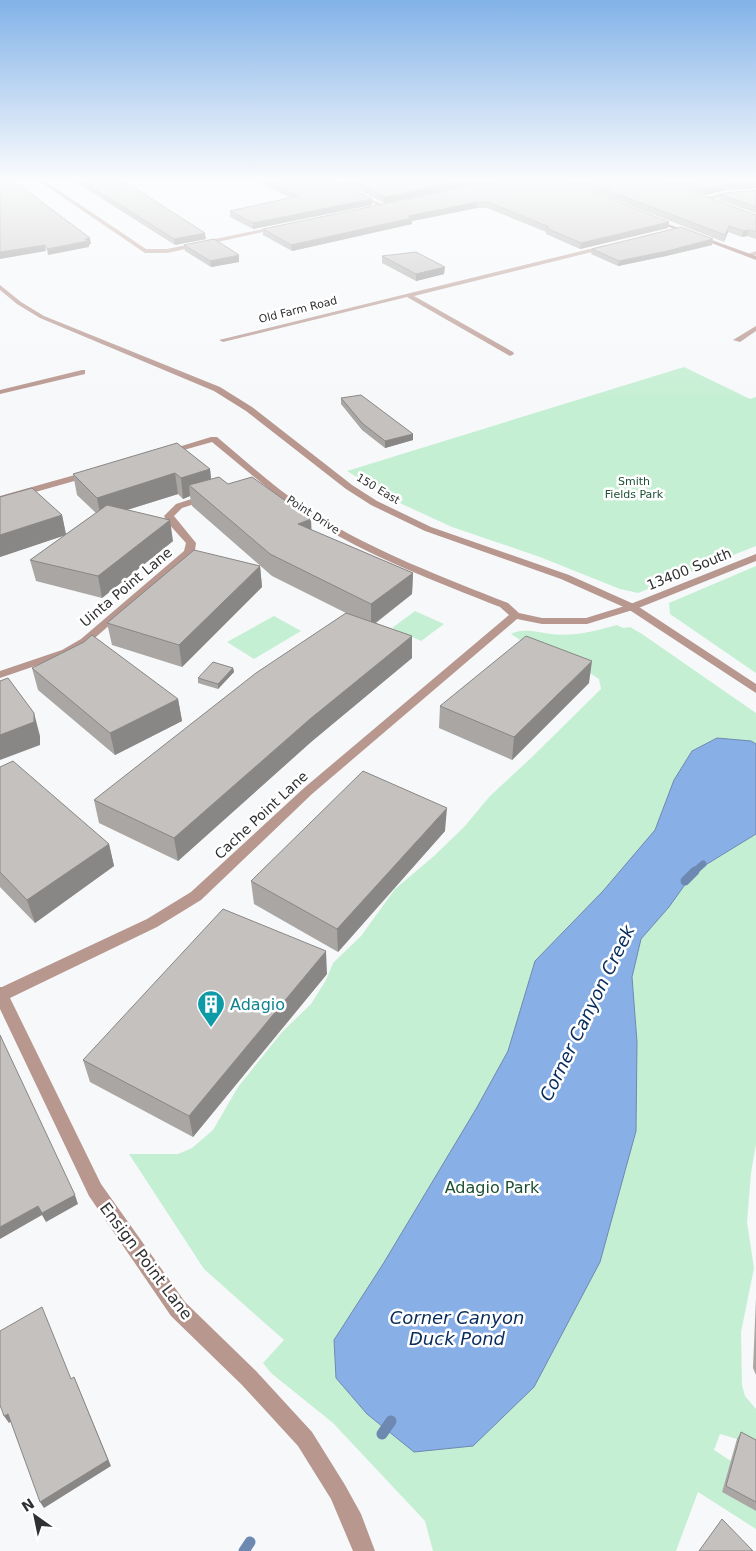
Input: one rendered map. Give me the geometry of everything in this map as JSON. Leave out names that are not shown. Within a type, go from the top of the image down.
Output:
[{"type":"main road","points":[[744,253],[756,258]]},
{"type":"street","name":"Old Farm Road","points":[[222,340],[580,253]]},
{"type":"street","points":[[748,255],[752,253]]},
{"type":"street","name":"150 East","points":[[0,287],[42,317],[199,380],[234,398],[349,487],[402,518],[454,540],[565,577],[632,607],[756,689]]},
{"type":"street","points":[[408,295],[510,354]]},
{"type":"street","points":[[737,340],[756,328]]},
{"type":"street","points":[[0,392],[82,372]]},
{"type":"street","name":"Point Drive","points":[[158,455],[214,439],[312,516],[340,533],[378,553],[504,605],[515,615],[542,621],[573,622],[601,618],[632,607]]},
{"type":"street","points":[[0,500],[102,470]]},
{"type":"street","points":[[246,484],[263,479]]},
{"type":"street","name":"Uinta Point Lane","points":[[0,675],[66,652],[93,635],[190,550],[191,543],[170,520],[171,512],[185,503],[220,492]]},
{"type":"street","name":"13400 South","points":[[632,607],[756,557]]},
{"type":"street","name":"Cache Point Lane","points":[[1,994],[152,924],[196,896],[308,791],[515,615]]},
{"type":"street","name":"Ensign Point Lane","points":[[1,994],[95,1190],[178,1309],[249,1378],[305,1439],[338,1492],[353,1522],[364,1551]]},
{"type":"green space","name":"Smith Fields Park","points":[[684,367],[750,399],[756,397],[756,546],[638,593],[620,589],[540,557],[452,527],[402,504],[347,471]]},
{"type":"green space","points":[[756,566],[756,673],[670,614],[669,603]]},
{"type":"green space","points":[[415,611],[444,624],[421,641],[392,628]]},
{"type":"green space","points":[[274,616],[301,631],[254,659],[227,642]]},
{"type":"green space","name":"Adagio Park","points":[[617,625],[623,628],[630,627],[642,634],[756,713],[756,1144],[751,1173],[747,1222],[754,1268],[741,1332],[742,1385],[745,1396],[756,1409],[756,1450],[737,1439],[720,1434],[714,1450],[731,1461],[722,1492],[756,1511],[756,1529],[698,1492],[676,1551],[433,1551],[425,1521],[333,1423],[271,1373],[263,1363],[284,1340],[204,1269],[129,1154],[178,1154],[192,1148],[213,1130],[238,1087],[282,1032],[311,1004],[326,980],[333,963],[361,936],[395,889],[434,856],[464,827],[490,796],[601,689],[599,679],[584,669],[531,647],[511,634],[525,631],[558,635],[575,634]]},
{"type":"water","name":"Corner Canyon Duck Pond","points":[[717,738],[751,741],[756,744],[756,834],[694,872],[669,907],[641,939],[632,977],[637,1042],[636,1131],[600,1262],[534,1387],[473,1446],[414,1452],[367,1414],[336,1378],[334,1340],[383,1264],[476,1109],[508,1051],[535,961],[603,891],[655,830],[674,780],[692,751]]},
{"type":"building","points":[[198,253],[236,253],[239,255],[210,261]]},
{"type":"building","points":[[419,253],[445,267],[416,274],[382,256]]},
{"type":"building","points":[[602,253],[656,253],[619,261]]},
{"type":"building","points":[[361,395],[413,434],[385,441],[362,423],[341,398]]},
{"type":"building","points":[[177,443],[210,469],[181,478],[175,473],[97,498],[73,474]]},
{"type":"building","points":[[219,477],[228,484],[252,477],[311,519],[298,524],[413,573],[371,604],[270,554],[189,485]]},
{"type":"building","points":[[32,488],[62,515],[0,535],[0,497]]},
{"type":"building","points":[[107,505],[170,520],[98,576],[30,560]]},
{"type":"building","points":[[194,550],[260,566],[179,645],[107,623]]},
{"type":"building","points":[[346,613],[412,636],[310,719],[174,838],[94,800],[256,673]]},
{"type":"building","points":[[92,635],[178,699],[110,733],[32,668],[84,642]]},
{"type":"building","points":[[526,636],[592,661],[514,737],[440,706]]},
{"type":"building","points":[[213,662],[233,668],[218,684],[198,678]]},
{"type":"building","points":[[8,678],[34,713],[34,722],[0,735],[0,681]]},
{"type":"building","points":[[13,761],[109,844],[27,900],[0,872],[0,767]]},
{"type":"building","points":[[363,771],[447,808],[337,929],[251,881]]},
{"type":"building","name":"Adagio","points":[[223,909],[326,951],[189,1116],[83,1060]]},
{"type":"building","points":[[0,1035],[75,1195],[42,1213],[38,1206],[0,1227]]},
{"type":"building","points":[[42,1307],[71,1379],[74,1377],[108,1460],[40,1502],[8,1414],[4,1416],[0,1405],[0,1331]]},
{"type":"building","points":[[741,1432],[756,1440],[756,1502],[726,1486]]},
{"type":"building","points":[[722,1519],[753,1551],[699,1551]]},
{"type":"waterway","name":"Corner Canyon Creek","points":[[694,872],[703,864]]},
{"type":"waterway","name":"Corner Canyon Creek","points":[[685,881],[694,872]]},
{"type":"waterway","name":"Corner Canyon Creek","points":[[382,1434],[391,1421]]},
{"type":"waterway","name":"Corner Canyon Creek","points":[[244,1551],[250,1542]]},
{"type":"place","name":"Adagio","points":[[211,1028]]}]
